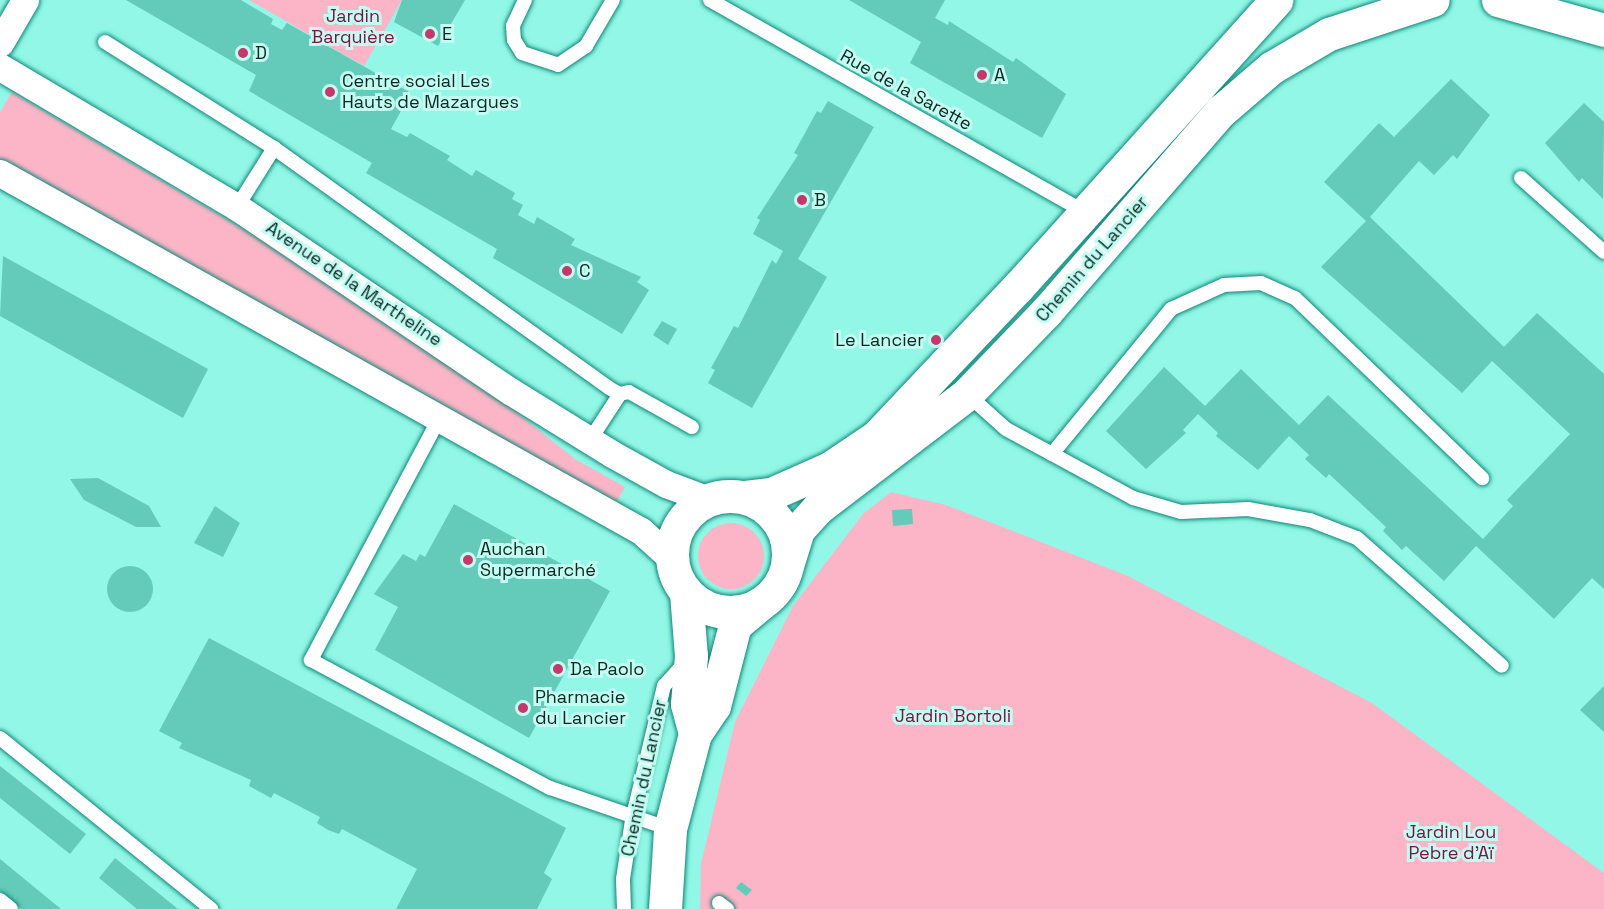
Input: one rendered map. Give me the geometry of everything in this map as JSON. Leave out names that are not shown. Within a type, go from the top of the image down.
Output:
[{"type":"street","points":[[0,43],[25,0]]},
{"type":"street","name":"Chemin du Lancier","points":[[744,497],[771,494],[830,468],[876,437],[1085,212],[1276,0]]},
{"type":"street","name":"Chemin du Lancier","points":[[787,566],[798,530],[818,508],[967,394],[1046,312],[1230,104],[1271,68],[1329,34],[1433,0]]},
{"type":"street","points":[[1498,0],[1604,30]]},
{"type":"street","name":"Avenue de la Martheline","points":[[0,66],[237,207],[590,440],[666,484],[709,500]]},
{"type":"street","points":[[0,173],[641,531],[672,558],[686,593],[707,607],[732,612],[764,601],[777,588],[787,566],[787,543],[779,523],[765,507],[744,497],[709,500],[681,522],[672,558]]},
{"type":"street","name":"Chemin du Lancier","points":[[686,593],[691,656],[687,704],[695,734]]},
{"type":"street","name":"Chemin du Lancier","points":[[664,909],[670,829],[695,734],[714,706],[735,625],[764,601]]},
{"type":"lane","points":[[525,0],[513,26],[514,40],[522,53],[558,65],[586,46],[613,0]]},
{"type":"lane","name":"Rue de la Sarette","points":[[710,0],[1085,212]]},
{"type":"lane","points":[[105,42],[274,148],[620,394]]},
{"type":"lane","points":[[237,207],[274,148]]},
{"type":"lane","points":[[1521,178],[1604,252]]},
{"type":"lane","points":[[1052,454],[1171,309],[1224,285],[1261,283],[1295,298],[1482,478]]},
{"type":"lane","points":[[590,440],[620,394],[629,392],[692,427]]},
{"type":"lane","points":[[967,394],[987,416],[1133,498],[1181,512],[1248,508],[1310,520],[1357,538],[1502,666]]},
{"type":"lane","points":[[440,420],[344,590],[311,660],[550,788],[632,820],[670,829]]},
{"type":"lane","name":"Chemin du Lancier","points":[[624,909],[623,879],[632,820],[664,686],[691,656]]},
{"type":"lane","points":[[0,738],[211,909]]},
{"type":"lane","points":[[0,900],[11,909]]},
{"type":"green space","name":"Jardin Barquière","points":[[249,0],[402,0],[364,66]]},
{"type":"green space","points":[[12,92],[277,249],[460,367],[575,459],[625,487],[615,505],[0,160],[0,112]]},
{"type":"green space","name":"Jardin Bortoli","points":[[891,492],[946,505],[1128,576],[1372,703],[1604,873],[1604,909],[700,909],[701,864],[735,722],[793,606],[863,514]]},
{"type":"green space","points":[[725,523],[737,523],[749,528],[759,538],[764,556],[762,569],[749,584],[737,589],[725,589],[713,584],[703,574],[698,562],[698,550],[703,538],[713,528]]},
{"type":"building","points":[[126,0],[241,0],[273,19],[271,24],[282,30],[287,23],[411,93],[391,129],[407,137],[410,133],[450,156],[447,160],[472,176],[476,170],[515,193],[512,199],[523,205],[518,215],[534,224],[537,217],[575,239],[571,245],[641,277],[637,282],[649,290],[622,334],[493,258],[497,249],[366,173],[372,163],[249,91],[256,75]]},
{"type":"building","name":"E","points":[[402,0],[465,0],[438,46],[394,22]]},
{"type":"building","name":"A","points":[[849,0],[945,0],[935,18],[948,25],[949,21],[1013,62],[1016,58],[1066,94],[1042,138],[910,63],[921,42]]},
{"type":"building","points":[[1451,79],[1490,115],[1457,159],[1453,155],[1434,175],[1419,161],[1370,217],[1504,347],[1537,313],[1604,374],[1604,589],[1592,578],[1554,619],[1476,546],[1444,581],[1406,546],[1402,550],[1383,531],[1386,527],[1329,474],[1326,478],[1305,459],[1309,455],[1289,436],[1258,470],[1216,436],[1218,433],[1198,414],[1183,430],[1186,433],[1146,469],[1106,431],[1164,367],[1205,406],[1241,369],[1299,425],[1328,395],[1483,539],[1513,506],[1507,500],[1570,434],[1492,361],[1462,393],[1321,267],[1366,221],[1324,182],[1379,123],[1394,137]]},
{"type":"building","points":[[828,101],[874,127],[798,259],[827,277],[752,408],[708,383],[715,370],[711,368],[734,326],[738,328],[772,260],[776,264],[783,251],[753,234],[760,220],[757,218],[798,155],[794,153],[817,111],[821,113]]},
{"type":"building","points":[[1584,103],[1604,122],[1603,199],[1582,178],[1579,182],[1545,143]]},
{"type":"building","points":[[3,256],[208,369],[183,418],[0,316]]},
{"type":"building","points":[[662,321],[677,329],[668,345],[653,335]]},
{"type":"building","points":[[98,478],[149,506],[161,527],[136,527],[84,500],[70,479]]},
{"type":"building","points":[[454,504],[610,591],[529,738],[375,650],[398,607],[374,594],[403,554],[416,561],[420,554],[425,557]]},
{"type":"building","points":[[215,506],[240,523],[223,557],[194,543]]},
{"type":"building","points":[[912,509],[913,524],[893,526],[892,510]]},
{"type":"building","points":[[130,566],[146,573],[153,589],[146,605],[130,612],[114,605],[107,589],[114,573]]},
{"type":"building","points":[[209,638],[566,828],[544,873],[552,879],[537,909],[396,909],[417,869],[342,829],[339,834],[328,830],[317,823],[320,817],[274,793],[271,798],[249,786],[251,780],[179,748],[182,743],[159,731]]},
{"type":"building","points":[[1604,686],[1604,732],[1580,710]]},
{"type":"building","points":[[0,766],[86,834],[70,854],[0,798]]},
{"type":"building","points":[[115,858],[178,909],[137,909],[99,878]]},
{"type":"building","points":[[0,859],[61,909],[22,909],[0,891]]},
{"type":"building","points":[[741,882],[752,890],[746,896],[736,888]]},
{"type":"place","name":"E","points":[[430,34]]},
{"type":"place","name":"D","points":[[243,53]]},
{"type":"place","name":"A","points":[[982,75]]},
{"type":"place","name":"Centre social Les Hauts de Mazargues","points":[[330,92]]},
{"type":"place","name":"B","points":[[802,200]]},
{"type":"place","name":"C","points":[[567,271]]},
{"type":"place","name":"Le Lancier","points":[[936,340]]},
{"type":"place","name":"Auchan Supermarché","points":[[468,560]]},
{"type":"place","name":"Da Paolo","points":[[558,669]]},
{"type":"place","name":"Pharmacie du Lancier","points":[[523,708]]},
{"type":"park label","name":"Jardin Lou Pebre d'Aï","points":[[1451,843]]}]
